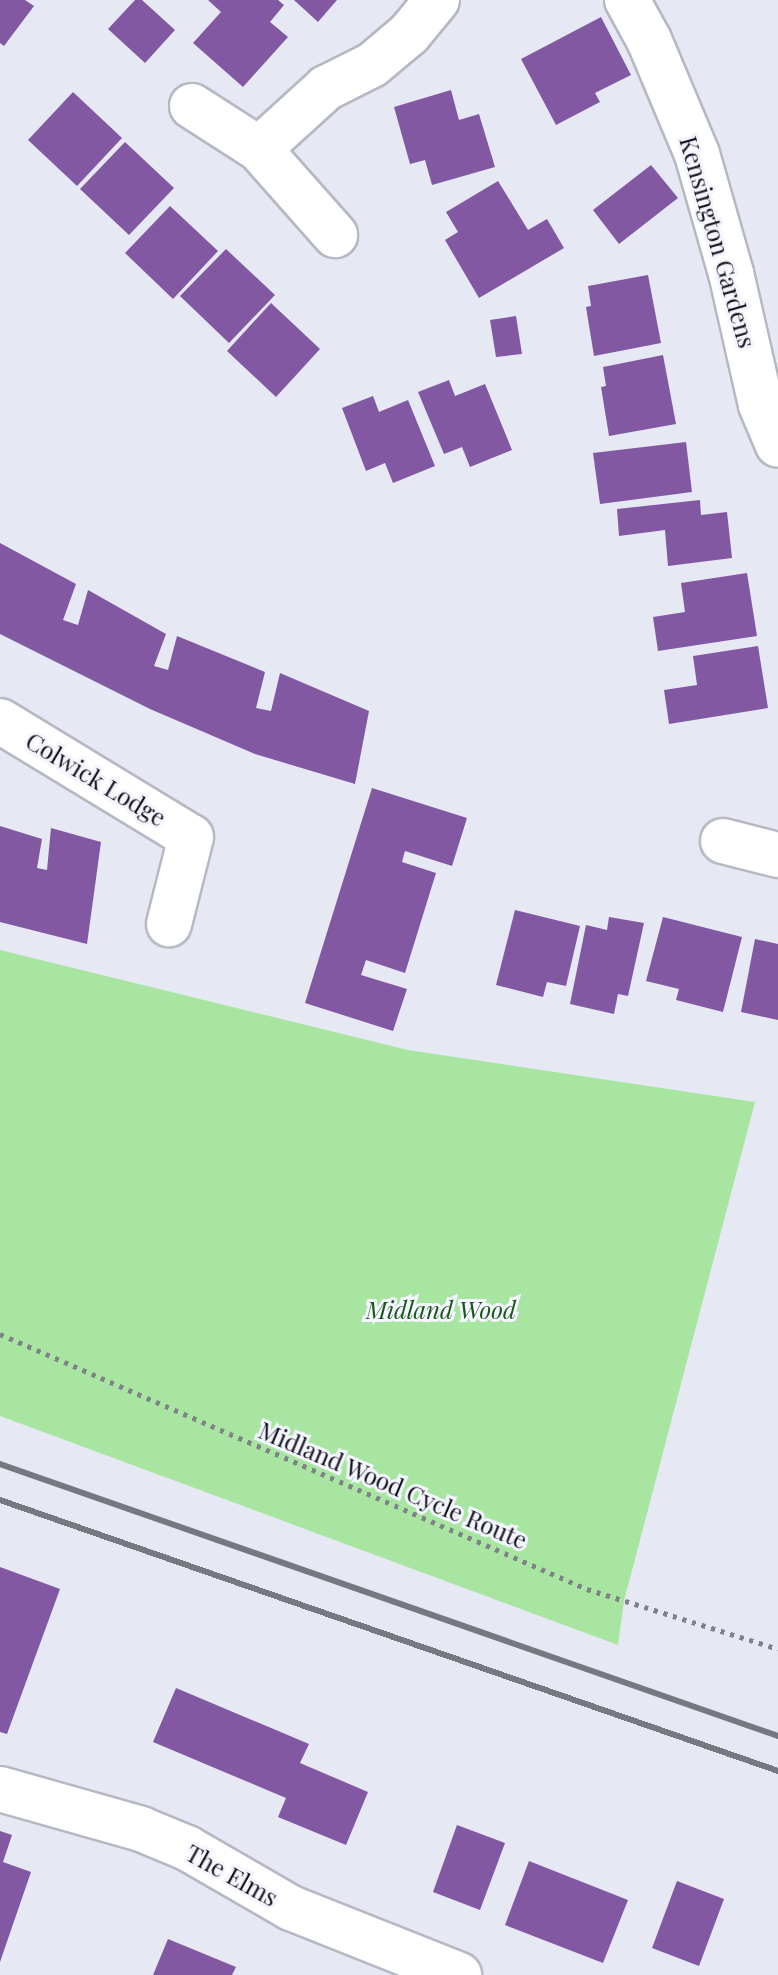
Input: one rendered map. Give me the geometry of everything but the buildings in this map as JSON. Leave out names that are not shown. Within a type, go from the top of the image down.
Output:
[{"type":"street","points":[[259,149],[326,88],[372,65],[409,34],[437,0]]},
{"type":"street","name":"Kensington Gardens","points":[[627,0],[649,40],[697,154],[731,273],[761,405],[778,445]]},
{"type":"street","points":[[192,106],[259,149],[335,235]]},
{"type":"street","name":"Colwick Lodge","points":[[0,721],[191,837],[169,924]]},
{"type":"street","points":[[723,841],[778,855]]},
{"type":"street","name":"The Elms","points":[[0,1789],[152,1834],[187,1848],[291,1908],[341,1931],[459,1975]]},
{"type":"path","name":"Midland Wood Cycle Route","points":[[0,1334],[587,1589],[778,1649]]},
{"type":"green space","name":"Midland Wood","points":[[0,950],[408,1050],[755,1102],[624,1601],[618,1645],[0,1416]]},
{"type":"railway","points":[[0,1464],[778,1736]]},
{"type":"railway","points":[[0,1500],[778,1771]]}]
